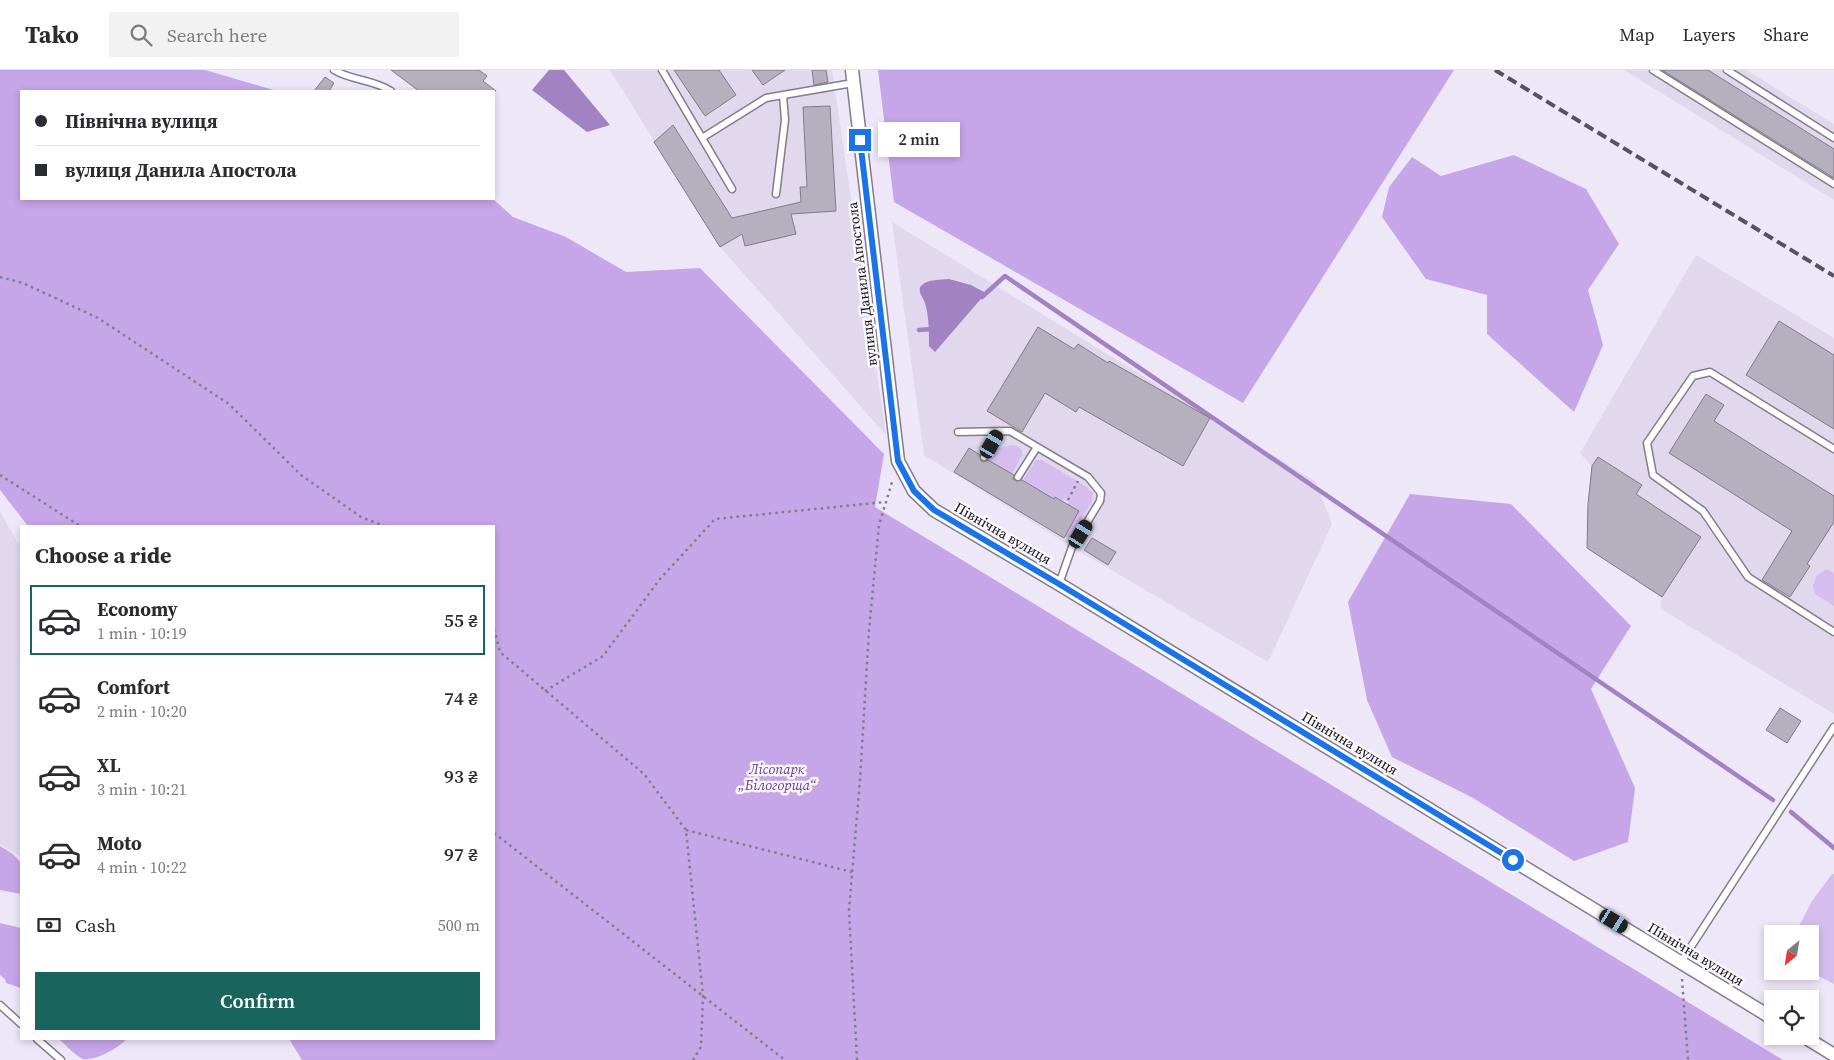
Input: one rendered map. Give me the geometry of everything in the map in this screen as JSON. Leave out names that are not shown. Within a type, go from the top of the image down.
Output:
[{"type":"street","name":"вулиця Данила Апостола","points":[[852,70],[898,461],[914,491]]},
{"type":"street","name":"Північна вулиця","points":[[914,491],[934,510],[1059,584],[1764,1013]]},
{"type":"street","points":[[1818,1045],[1834,1055]]},
{"type":"lane","points":[[334,70],[341,74],[380,84],[389,90]]},
{"type":"lane","points":[[662,70],[732,189]]},
{"type":"lane","points":[[1653,70],[1834,184]]},
{"type":"lane","points":[[1726,70],[1834,138]]},
{"type":"lane","points":[[702,138],[766,98],[853,84]]},
{"type":"lane","points":[[776,194],[785,120],[783,95]]},
{"type":"lane","points":[[1834,449],[1710,372],[1693,376],[1647,443],[1653,475],[1703,511],[1748,577],[1834,632]]},
{"type":"lane","points":[[984,457],[999,431]]},
{"type":"lane","points":[[958,432],[1010,431],[1092,480],[1101,493],[1100,501],[1072,547],[1059,584]]},
{"type":"lane","points":[[1018,477],[1037,447]]},
{"type":"lane","points":[[1681,962],[1834,727]]},
{"type":"lane","points":[[0,1005],[20,1023]]},
{"type":"lane","points":[[38,1040],[61,1060]]},
{"type":"path","points":[[0,277],[23,283],[98,318],[229,404],[301,475],[361,516],[382,525]]},
{"type":"path","points":[[857,1060],[848,910],[879,525],[898,461]]},
{"type":"path","points":[[1068,500],[1083,474]]},
{"type":"path","points":[[0,475],[78,525]]},
{"type":"path","points":[[545,691],[603,656],[660,579],[715,519],[886,502]]},
{"type":"path","points":[[495,633],[500,652],[644,774],[686,830],[702,996],[701,1046],[693,1060]]},
{"type":"path","points":[[686,830],[852,872]]},
{"type":"path","points":[[495,834],[785,1060]]},
{"type":"path","points":[[1681,962],[1688,1060]]},
{"type":"shaded area","points":[[549,70],[564,70],[610,125],[587,132],[532,90]]},
{"type":"shaded area","points":[[610,70],[832,70],[886,435],[720,247]]},
{"type":"shaded area","points":[[1624,70],[1746,70],[1834,124],[1834,200]]},
{"type":"shaded area","points":[[892,222],[1315,481],[1332,524],[1268,662],[1072,547],[924,455]]},
{"type":"shaded area","points":[[1696,255],[1834,338],[1834,714],[1661,609],[1661,597],[1587,548],[1588,504],[1592,467],[1580,453]]},
{"type":"shaded area","points":[[949,279],[971,285],[986,293],[935,352],[929,346],[927,314],[925,303],[920,294],[920,287],[935,280]]},
{"type":"shaded area","points":[[1011,445],[1018,446],[1022,450],[1022,456],[1012,474],[988,459],[996,449]]},
{"type":"shaded area","points":[[1036,460],[1042,460],[1084,485],[1093,493],[1092,501],[1070,539],[1065,536],[1078,514],[1067,504],[1069,501],[1054,499],[1023,480]]},
{"type":"shaded area","points":[[0,512],[20,546],[20,856],[0,844]]},
{"type":"shaded area","points":[[1827,569],[1834,573],[1834,606],[1815,594],[1813,586],[1817,575]]},
{"type":"shaded area","points":[[1832,874],[1834,874],[1834,984],[1819,976],[1819,925],[1800,925],[1812,901]]},
{"type":"green space","name":"Лісопарк „Білогорща“","points":[[0,70],[205,70],[274,90],[20,90],[20,200],[494,200],[513,217],[566,237],[626,272],[700,268],[884,454],[875,507],[1783,1060],[302,1060],[290,1040],[495,1040],[495,525],[27,525],[0,490]]},
{"type":"green space","points":[[878,70],[1454,70],[1243,403],[894,202]]},
{"type":"green space","points":[[1514,155],[1586,189],[1619,244],[1588,290],[1603,345],[1574,412],[1487,334],[1487,295],[1426,279],[1382,217],[1389,187],[1412,157],[1441,176]]},
{"type":"green space","points":[[1410,494],[1511,504],[1631,626],[1591,689],[1635,788],[1628,842],[1574,861],[1473,798],[1392,757],[1367,700],[1348,602]]},
{"type":"green space","points":[[0,846],[13,854],[20,862],[20,894],[0,890]]},
{"type":"green space","points":[[0,923],[20,928],[20,988],[6,983],[5,979],[0,975]]},
{"type":"green space","points":[[60,1040],[126,1040],[107,1053],[95,1058],[83,1059]]},
{"type":"building","points":[[391,70],[479,70],[487,76],[483,81],[495,90],[418,90]]},
{"type":"building","points":[[674,70],[719,70],[736,95],[705,116]]},
{"type":"building","points":[[752,70],[785,70],[763,85]]},
{"type":"building","points":[[812,70],[826,70],[828,82],[814,85]]},
{"type":"building","points":[[1662,70],[1708,70],[1834,149],[1834,178]]},
{"type":"building","points":[[325,77],[334,83],[330,90],[315,90]]},
{"type":"building","points":[[830,106],[836,211],[791,214],[796,234],[745,246],[742,234],[720,247],[654,142],[673,125],[732,218],[801,202],[800,187],[807,187],[803,107]]},
{"type":"building","points":[[1779,321],[1834,355],[1834,429],[1746,375]]},
{"type":"building","points":[[1038,327],[1074,349],[1078,344],[1108,363],[1109,361],[1210,418],[1183,466],[1079,407],[1076,412],[1045,393],[1022,432],[987,411]]},
{"type":"building","points":[[1706,394],[1724,405],[1714,421],[1834,496],[1834,522],[1807,564],[1810,566],[1790,597],[1762,580],[1792,531],[1669,453]]},
{"type":"building","points":[[969,448],[980,455],[981,461],[988,460],[1014,475],[1013,479],[1016,481],[1022,480],[1079,511],[1064,538],[954,472]]},
{"type":"building","points":[[1598,457],[1642,485],[1636,494],[1701,537],[1662,597],[1587,548],[1588,504],[1592,466]]},
{"type":"building","points":[[1092,538],[1116,552],[1108,565],[1084,550]]},
{"type":"building","points":[[1780,708],[1801,721],[1787,743],[1766,730]]},
{"type":"waterway","points":[[982,297],[1005,276],[1773,800]]},
{"type":"waterway","points":[[919,330],[932,329]]},
{"type":"waterway","points":[[1791,812],[1834,848]]},
{"type":"railway","points":[[1495,70],[1834,276]]},
{"type":"route","points":[[860,140],[898,461],[914,491],[934,510],[1513,860]]}]
